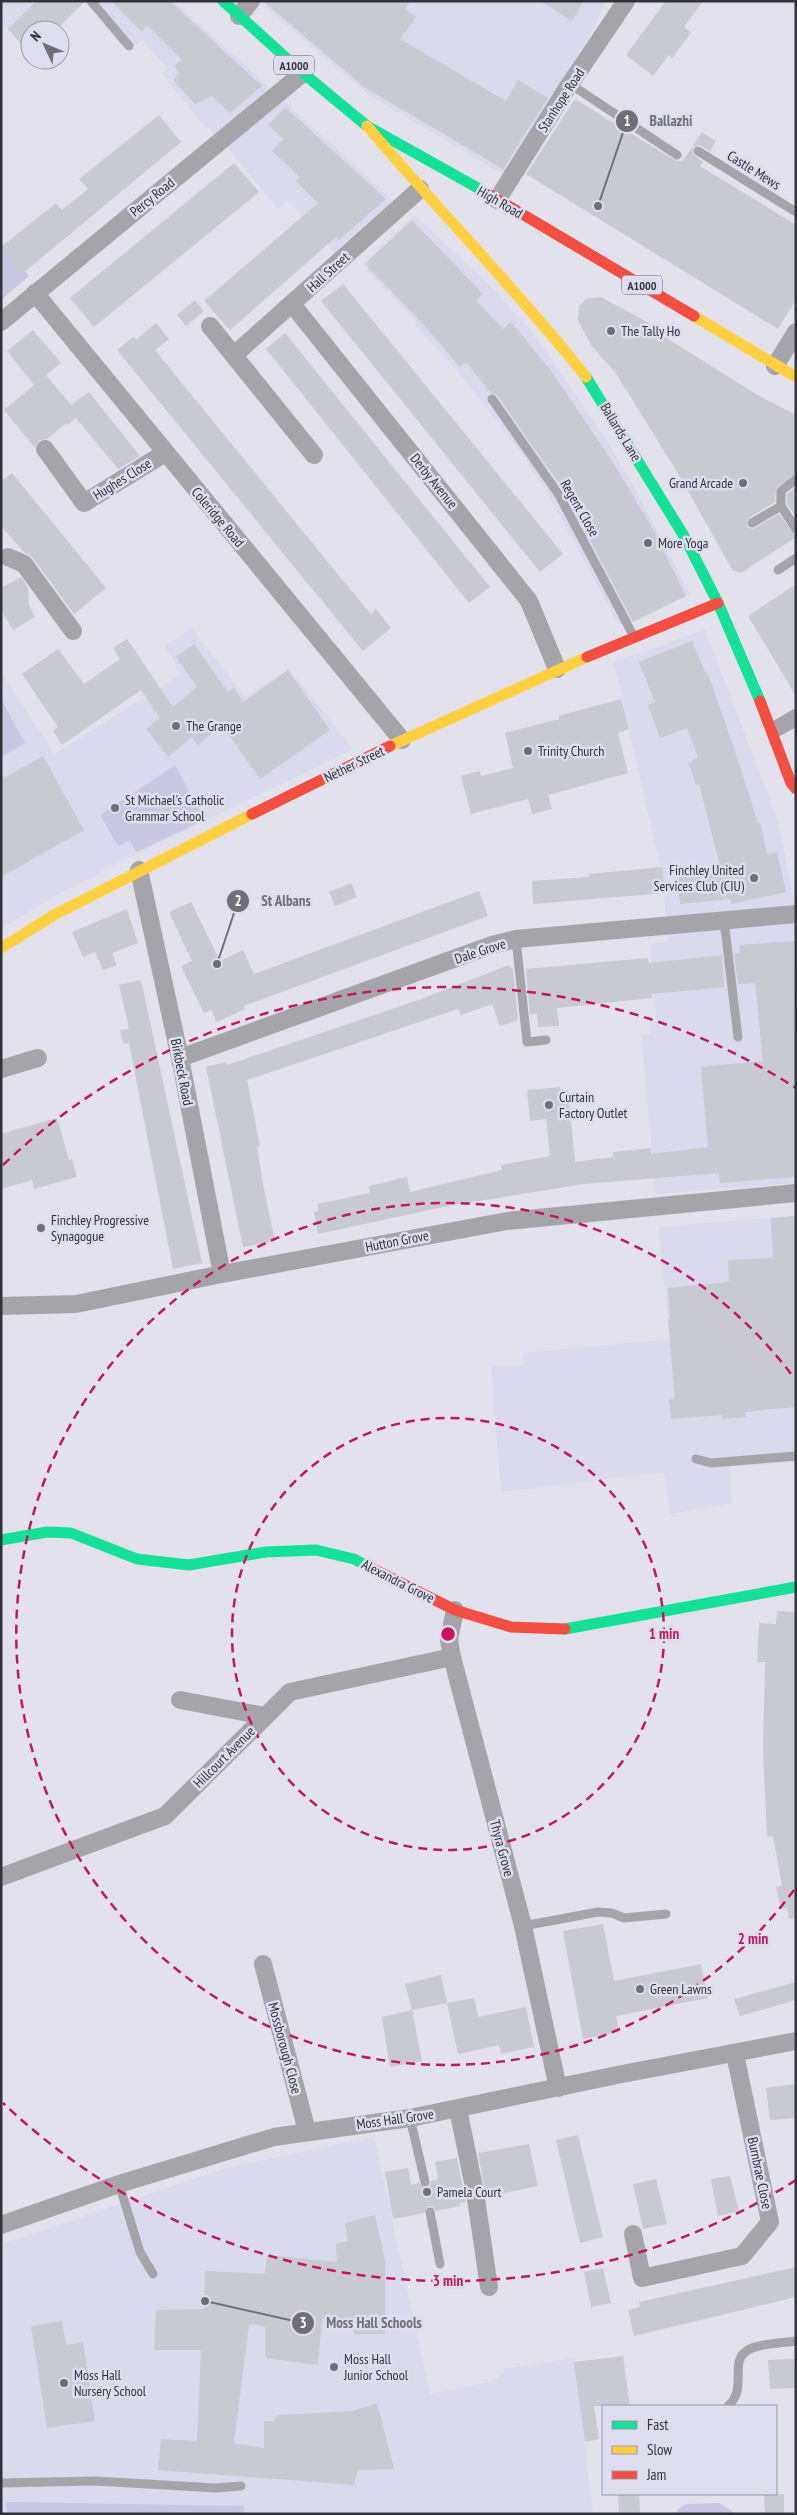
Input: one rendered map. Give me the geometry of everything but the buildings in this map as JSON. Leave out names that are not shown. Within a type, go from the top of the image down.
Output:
[{"type":"street","name":"High Road","points":[[223,1],[303,73],[368,126],[429,159],[796,378]]},
{"type":"street","points":[[239,16],[251,1]]},
{"type":"street","name":"Stanhope Road","points":[[492,198],[626,1]]},
{"type":"street","name":"Percy Road","points":[[1,322],[303,73]]},
{"type":"street","name":"Ballards Lane","points":[[368,126],[420,189],[466,236],[554,336],[591,383],[684,536],[718,603],[774,731],[791,783],[796,788]]},
{"type":"street","name":"Hall Street","points":[[234,355],[420,189]]},
{"type":"street","points":[[472,201],[492,198]]},
{"type":"street","points":[[462,215],[466,236]]},
{"type":"street","name":"Coleridge Road","points":[[35,294],[402,740]]},
{"type":"street","name":"Derby Avenue","points":[[292,304],[529,601],[557,669]]},
{"type":"street","points":[[210,326],[314,455]]},
{"type":"street","points":[[775,366],[796,332]]},
{"type":"street","name":"Hughes Close","points":[[45,449],[84,503],[165,453]]},
{"type":"street","points":[[4,555],[24,564],[73,631]]},
{"type":"street","name":"Nether Street","points":[[1,948],[54,915],[139,870],[402,740],[557,669],[718,603]]},
{"type":"street","name":"Birkbeck Road","points":[[139,870],[180,1058],[222,1274]]},
{"type":"street","name":"Dale Grove","points":[[180,1058],[482,949],[516,939],[796,914]]},
{"type":"street","points":[[1,1069],[38,1058]]},
{"type":"street","name":"Hutton Grove","points":[[1,1306],[76,1304],[222,1274],[507,1221],[796,1193]]},
{"type":"street","name":"Alexandra Grove","points":[[1,1540],[47,1532],[71,1533],[137,1558],[188,1565],[266,1552],[316,1550],[354,1559],[455,1610],[511,1627],[560,1630],[796,1587]]},
{"type":"street","name":"Thyra Grove","points":[[455,1610],[450,1640],[452,1657],[523,1926],[558,2088]]},
{"type":"street","name":"Hillcourt Avenue","points":[[1,1877],[165,1816],[290,1692],[452,1657]]},
{"type":"street","points":[[180,1700],[266,1716]]},
{"type":"street","name":"Mossborough Close","points":[[263,1964],[307,2131]]},
{"type":"street","name":"Moss Hall Grove","points":[[1,2225],[119,2184],[274,2138],[307,2131],[410,2118],[796,2041]]},
{"type":"street","name":"Burnbrae Close","points":[[633,2234],[642,2278],[742,2256],[770,2222],[735,2054]]},
{"type":"street","points":[[458,2109],[475,2192],[490,2287]]},
{"type":"lane","points":[[90,1],[129,46]]},
{"type":"lane","points":[[570,84],[677,155]]},
{"type":"lane","name":"Castle Mews","points":[[698,151],[796,212]]},
{"type":"lane","name":"Regent Close","points":[[492,399],[558,495],[634,636]]},
{"type":"lane","points":[[796,478],[781,491],[781,506],[796,528]]},
{"type":"lane","points":[[752,523],[781,506]]},
{"type":"lane","points":[[778,570],[796,558]]},
{"type":"lane","points":[[774,731],[796,713]]},
{"type":"lane","points":[[774,731],[796,722]]},
{"type":"lane","points":[[774,731],[791,756]]},
{"type":"lane","points":[[724,920],[738,1037]]},
{"type":"lane","points":[[516,939],[527,1042],[546,1040]]},
{"type":"lane","points":[[696,1458],[711,1463],[796,1456]]},
{"type":"lane","points":[[523,1926],[598,1912],[612,1913],[624,1918],[666,1914]]},
{"type":"lane","points":[[410,2118],[425,2182]]},
{"type":"lane","points":[[119,2184],[140,2252],[153,2274]]},
{"type":"lane","points":[[430,2212],[440,2264]]},
{"type":"lane","points":[[729,2405],[738,2394],[738,2364],[747,2350],[755,2347],[796,2341]]},
{"type":"lane","points":[[1,2483],[96,2480],[216,2488],[242,2486]]},
{"type":"shaded area","points":[[1,1],[86,1],[66,20],[20,20],[20,42],[1,20]]},
{"type":"shaded area","points":[[94,1],[174,1],[393,200],[334,252],[288,200],[278,209],[210,127],[207,129],[161,73],[167,68],[142,40],[134,47]]},
{"type":"shaded area","points":[[266,1],[606,1],[589,37],[504,175],[369,95],[263,5]]},
{"type":"shaded area","points":[[415,215],[489,285],[530,329],[606,439],[634,487],[690,594],[619,625],[545,488],[514,443],[457,370],[415,326],[417,323],[362,264]]},
{"type":"shaded area","points":[[1,242],[29,276],[1,300]]},
{"type":"shaded area","name":"St Michael's Catholic Grammar School","points":[[192,628],[245,697],[289,669],[353,749],[118,863],[53,897],[1,929],[1,672],[55,754],[181,674],[165,646]]},
{"type":"shaded area","points":[[705,630],[778,821],[796,911],[796,1183],[656,1194],[641,1035],[650,1034],[649,1022],[657,1021],[650,944],[668,942],[663,879],[614,662]]},
{"type":"shaded area","points":[[1,699],[25,743],[1,757]]},
{"type":"shaded area","points":[[175,765],[204,820],[136,852],[130,841],[118,846],[100,815]]},
{"type":"shaded area","points":[[796,1216],[796,1462],[730,1467],[732,1503],[670,1514],[664,1472],[501,1492],[491,1367],[524,1365],[523,1353],[670,1339],[658,1227]]},
{"type":"shaded area","points":[[374,2137],[430,2394],[494,2381],[504,2373],[503,2369],[574,2358],[593,2514],[1,2514],[1,2244],[230,2167]]},
{"type":"shaded area","points":[[6,2502],[244,2506],[244,2514],[7,2514]]},
{"type":"shaded area","points":[[719,2503],[736,2514],[676,2514],[677,2510],[686,2504]]},
{"type":"traffic: fast","points":[[223,1],[303,73],[367,126],[485,192]]},
{"type":"traffic: fast","points":[[586,377],[684,536],[718,603],[760,701]]},
{"type":"traffic: fast","points":[[1,1540],[47,1532],[71,1533],[137,1559],[189,1565],[266,1552],[316,1550],[354,1559],[367,1566]]},
{"type":"traffic: fast","points":[[565,1629],[796,1587]]},
{"type":"traffic: slow","points":[[367,126],[533,313],[586,377]]},
{"type":"traffic: slow","points":[[694,316],[796,377]]},
{"type":"traffic: slow","points":[[390,746],[587,657]]},
{"type":"traffic: slow","points":[[1,948],[54,915],[252,814]]},
{"type":"traffic: jam","points":[[485,192],[694,316]]},
{"type":"traffic: jam","points":[[587,657],[718,603]]},
{"type":"traffic: jam","points":[[760,701],[791,783],[796,789]]},
{"type":"traffic: jam","points":[[252,814],[390,746]]},
{"type":"traffic: jam","points":[[367,1566],[455,1610],[511,1627],[565,1629]]},
{"type":"place","name":"Ballazhi","points":[[598,206]]},
{"type":"place","name":"The Tally Ho","points":[[611,331]]},
{"type":"place","name":"Grand Arcade","points":[[743,483]]},
{"type":"place","name":"More Yoga","points":[[648,543]]},
{"type":"place","name":"The Grange","points":[[176,726]]},
{"type":"place","name":"Trinity Church","points":[[528,751]]},
{"type":"place","name":"St Michael's Catholic Grammar School","points":[[115,808]]},
{"type":"place","name":"Finchley United Services Club (CIU)","points":[[754,878]]},
{"type":"place","name":"St Albans","points":[[217,964]]},
{"type":"place","name":"Curtain Factory Outlet","points":[[549,1105]]},
{"type":"place","name":"Finchley Progressive Synagogue","points":[[41,1228]]},
{"type":"place","name":"Green Lawns","points":[[640,1989]]},
{"type":"place","name":"Pamela Court","points":[[427,2192]]},
{"type":"place","name":"Moss Hall Schools","points":[[205,2301]]},
{"type":"place","name":"Moss Hall Junior School","points":[[334,2367]]},
{"type":"place","name":"Moss Hall Nursery School","points":[[64,2383]]}]
